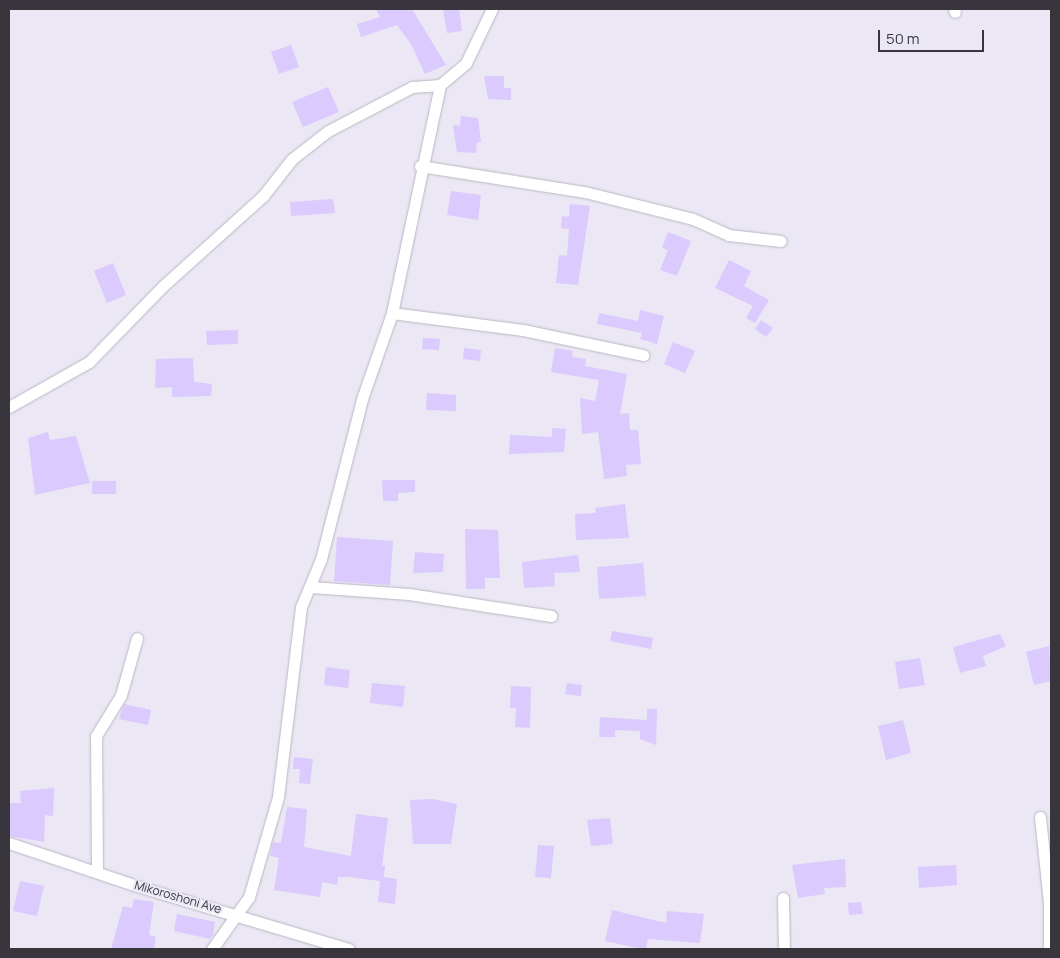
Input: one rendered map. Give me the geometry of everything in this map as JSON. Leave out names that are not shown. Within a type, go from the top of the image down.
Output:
[{"type":"street","points":[[212,949],[240,914],[258,872],[278,798],[301,607],[311,587],[363,396],[392,313],[420,166],[440,85],[466,63],[492,9]]},
{"type":"street","points":[[9,407],[89,362],[163,286],[262,196],[292,159],[328,131],[412,87],[440,85]]},
{"type":"street","points":[[420,166],[585,192],[693,219],[729,235],[782,241]]},
{"type":"street","points":[[392,313],[539,333],[643,355]]},
{"type":"street","points":[[311,587],[409,594],[551,616]]},
{"type":"street","points":[[97,872],[96,736],[121,695],[137,638]]},
{"type":"street","points":[[1040,817],[1049,902],[1049,949]]},
{"type":"street","name":"Mikoroshoni Ave","points":[[9,843],[349,949]]},
{"type":"street","points":[[783,898],[784,949]]},
{"type":"building","points":[[376,9],[412,9],[446,65],[425,74],[411,44],[397,25],[361,37],[357,24],[380,17]]},
{"type":"building","points":[[443,9],[459,9],[462,31],[447,33]]},
{"type":"building","points":[[291,45],[299,67],[279,74],[271,52]]},
{"type":"building","points":[[484,76],[504,76],[504,88],[511,88],[511,100],[488,99]]},
{"type":"building","points":[[328,87],[339,112],[303,127],[292,102]]},
{"type":"building","points":[[461,116],[478,118],[481,142],[477,142],[476,153],[457,152],[453,125],[460,126]]},
{"type":"building","points":[[451,191],[481,195],[478,220],[447,215]]},
{"type":"building","points":[[333,199],[335,213],[291,216],[290,202]]},
{"type":"building","points":[[570,204],[590,206],[578,285],[556,283],[559,255],[567,256],[569,229],[561,228],[562,216],[569,217]]},
{"type":"building","points":[[668,232],[691,241],[677,276],[660,270],[668,250],[662,248]]},
{"type":"building","points":[[729,260],[751,271],[744,286],[769,300],[755,323],[746,318],[753,306],[715,288]]},
{"type":"building","points":[[113,263],[126,295],[107,303],[94,271]]},
{"type":"building","points":[[640,310],[664,316],[657,344],[640,339],[642,333],[597,324],[599,313],[638,321]]},
{"type":"building","points":[[761,320],[773,328],[766,337],[755,329]]},
{"type":"building","points":[[238,330],[238,344],[207,345],[206,331]]},
{"type":"building","points":[[423,338],[440,339],[439,350],[422,349]]},
{"type":"building","points":[[673,342],[695,351],[685,373],[664,364]]},
{"type":"building","points":[[464,348],[481,350],[480,361],[463,359]]},
{"type":"building","points":[[555,348],[573,351],[572,357],[586,359],[585,366],[627,374],[620,414],[629,413],[630,430],[638,430],[641,464],[626,465],[627,476],[604,479],[598,432],[582,434],[580,398],[595,401],[599,380],[551,372]]},
{"type":"building","points":[[193,358],[194,382],[212,384],[211,396],[172,397],[172,387],[155,388],[156,359]]},
{"type":"building","points":[[427,393],[456,395],[456,411],[426,410]]},
{"type":"building","points":[[552,428],[566,429],[564,452],[509,454],[510,435],[552,437]]},
{"type":"building","points":[[48,432],[50,440],[76,436],[90,483],[35,495],[28,438]]},
{"type":"building","points":[[382,480],[415,480],[415,492],[398,493],[398,501],[383,501]]},
{"type":"building","points":[[92,481],[116,481],[116,494],[92,494]]},
{"type":"building","points":[[625,504],[629,538],[576,540],[575,514],[596,513],[595,508]]},
{"type":"building","points":[[465,529],[498,530],[500,578],[485,578],[485,589],[466,589]]},
{"type":"building","points":[[337,537],[393,541],[390,585],[334,581]]},
{"type":"building","points":[[415,552],[444,554],[443,572],[413,573]]},
{"type":"building","points":[[578,555],[580,572],[554,573],[555,586],[524,588],[522,562]]},
{"type":"building","points":[[643,563],[646,596],[599,599],[597,567]]},
{"type":"building","points":[[612,631],[653,638],[651,649],[610,641]]},
{"type":"building","points":[[1000,634],[1006,646],[983,656],[986,666],[960,673],[953,647]]},
{"type":"building","points":[[1049,646],[1051,681],[1034,685],[1026,652]]},
{"type":"building","points":[[920,658],[925,685],[899,689],[895,662]]},
{"type":"building","points":[[326,667],[350,670],[348,688],[324,685]]},
{"type":"building","points":[[372,683],[405,686],[403,707],[370,703]]},
{"type":"building","points":[[567,683],[582,685],[581,696],[565,694]]},
{"type":"building","points":[[511,686],[531,687],[530,728],[515,727],[516,708],[510,708]]},
{"type":"building","points":[[124,704],[151,710],[148,725],[119,719]]},
{"type":"building","points":[[647,709],[657,709],[656,745],[640,739],[640,731],[615,730],[615,737],[599,737],[600,717],[647,720]]},
{"type":"building","points":[[903,720],[911,753],[886,760],[878,726]]},
{"type":"building","points":[[294,757],[313,759],[310,784],[299,783],[300,769],[293,769]]},
{"type":"building","points":[[54,788],[53,816],[45,815],[44,842],[9,836],[10,803],[21,803],[20,791]]},
{"type":"building","points":[[433,799],[457,804],[451,844],[413,844],[410,800]]},
{"type":"building","points":[[287,807],[307,809],[304,847],[351,856],[356,814],[388,818],[382,866],[385,866],[384,877],[397,879],[395,904],[378,902],[380,881],[348,877],[338,877],[337,885],[322,882],[320,897],[274,890],[279,858],[270,856],[273,842],[281,843]]},
{"type":"building","points":[[610,818],[613,844],[591,846],[587,820]]},
{"type":"building","points":[[538,845],[554,846],[551,878],[535,877]]},
{"type":"building","points":[[845,859],[846,887],[824,888],[825,894],[798,898],[792,865]]},
{"type":"building","points":[[956,865],[957,885],[919,888],[918,867]]},
{"type":"building","points":[[20,881],[44,886],[37,916],[13,911]]},
{"type":"building","points":[[134,899],[154,902],[149,935],[156,937],[154,949],[111,949],[123,906],[132,908]]},
{"type":"building","points":[[861,902],[863,914],[849,915],[848,903]]},
{"type":"building","points":[[612,910],[666,923],[667,911],[704,914],[700,943],[648,939],[646,949],[642,949],[605,941]]},
{"type":"building","points":[[177,914],[215,922],[213,935],[210,939],[174,931]]}]
